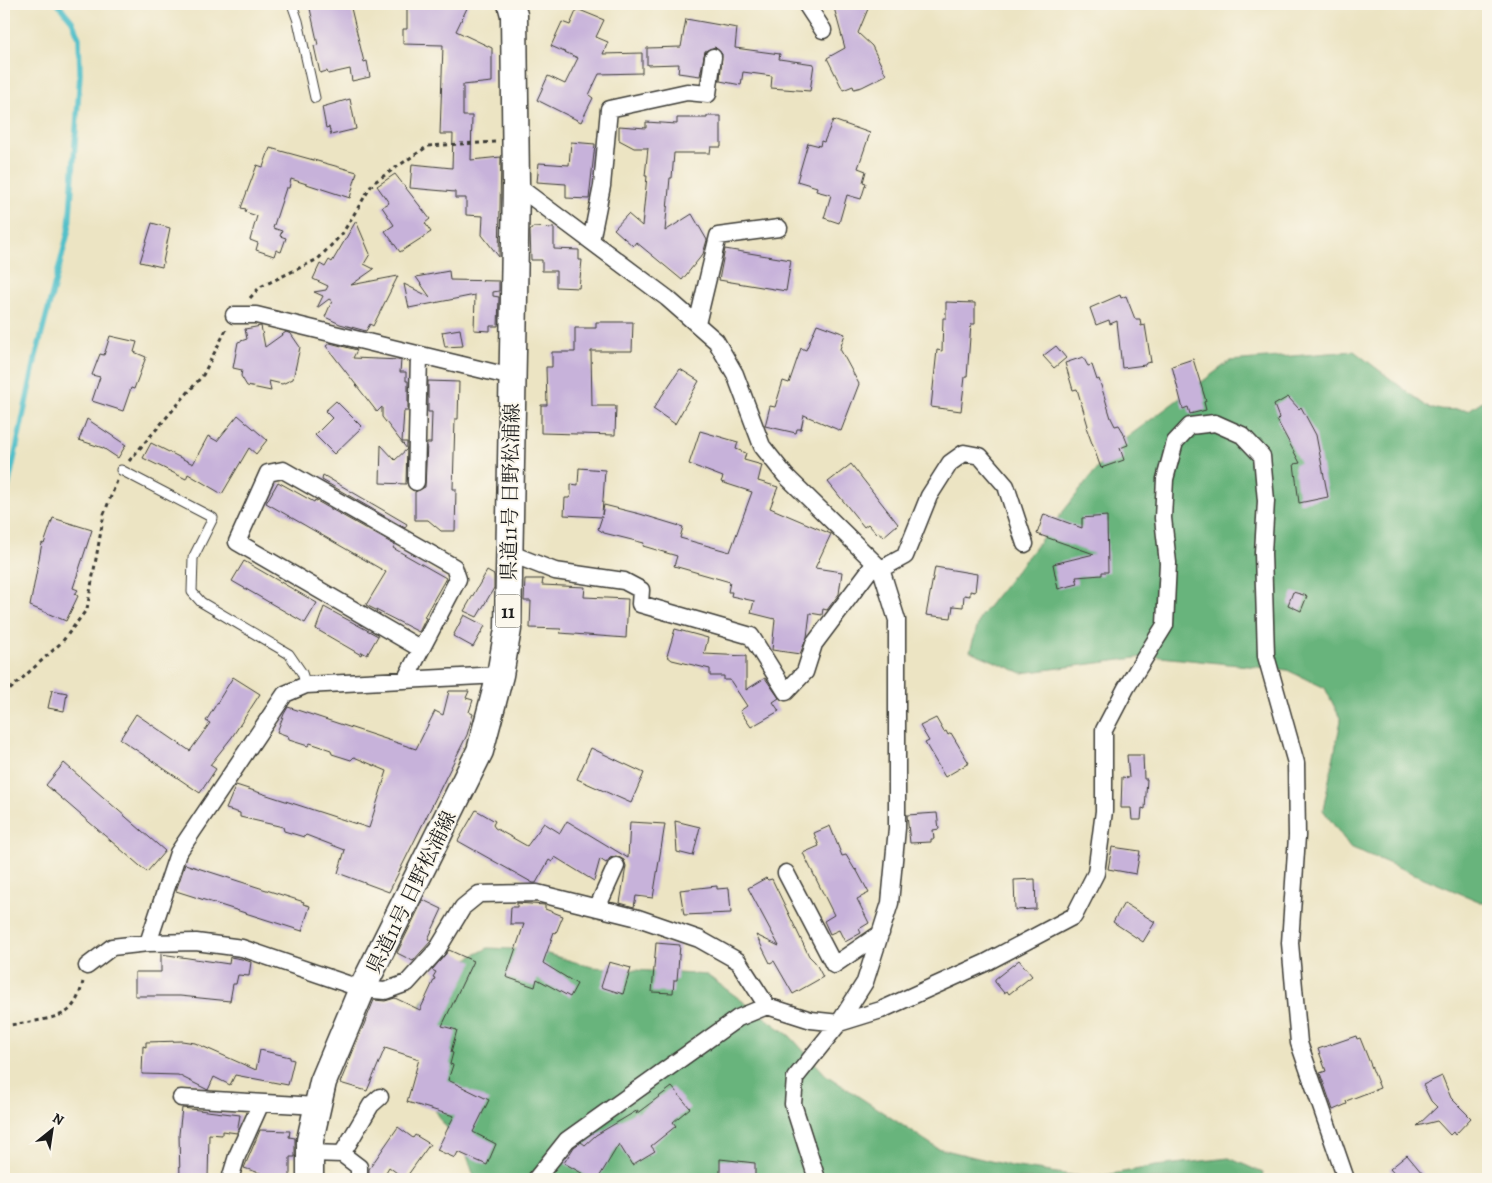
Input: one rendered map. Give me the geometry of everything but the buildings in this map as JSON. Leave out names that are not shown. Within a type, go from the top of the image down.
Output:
[{"type":"main road","name":"県道11号 日野松浦線","points":[[310,1179],[310,1140],[323,1082],[362,990],[480,751],[500,675],[508,629],[516,185],[514,15],[511,4]]},
{"type":"street","points":[[806,4],[823,30]]},
{"type":"street","points":[[591,241],[602,186],[609,109],[687,92],[708,94],[713,57]]},
{"type":"street","points":[[516,185],[667,298],[716,341],[734,374],[762,446],[785,475],[878,566],[897,620],[897,828],[890,903],[865,982],[839,1023],[795,1078],[793,1104],[817,1179]]},
{"type":"street","points":[[697,324],[718,236],[779,228]]},
{"type":"street","points":[[234,314],[256,315],[512,377]]},
{"type":"street","points":[[416,482],[419,355]]},
{"type":"street","points":[[87,966],[112,947],[148,943],[196,942],[242,948],[362,990],[385,990],[407,983],[437,950],[463,907],[479,894],[537,893],[638,918],[699,939],[738,961],[767,1006],[811,1020],[839,1023],[881,1010],[985,963],[1074,916],[1096,873],[1104,810],[1104,730],[1126,688],[1165,625],[1168,563],[1163,509],[1165,479],[1175,442],[1190,426],[1215,423],[1242,435],[1262,456],[1266,501],[1263,553],[1266,656],[1296,763],[1297,836],[1290,944],[1299,1043],[1346,1179]]},
{"type":"street","points":[[509,553],[555,571],[624,581],[641,590],[640,604],[751,636],[786,692],[804,672],[814,644],[878,566],[905,556],[928,496],[950,463],[964,453],[980,456],[1006,486],[1024,544]]},
{"type":"street","points":[[404,680],[421,649],[458,579],[454,567],[283,470],[268,473],[237,542],[421,649]]},
{"type":"street","points":[[148,943],[178,853],[285,694],[306,685],[500,675]]},
{"type":"street","points":[[597,908],[616,866]]},
{"type":"street","points":[[786,873],[834,965],[880,933]]},
{"type":"street","points":[[536,1179],[567,1140],[738,1018],[767,1006]]},
{"type":"street","points":[[342,1154],[371,1105],[380,1097]]},
{"type":"street","points":[[181,1098],[317,1106]]},
{"type":"street","points":[[230,1179],[261,1103]]},
{"type":"street","points":[[310,1153],[342,1154],[359,1167],[359,1179]]},
{"type":"lane","points":[[292,4],[298,21],[315,98]]},
{"type":"lane","points":[[122,470],[213,518],[193,558],[192,592],[201,602],[290,654],[302,673],[306,685]]},
{"type":"path","points":[[4,695],[62,642],[87,609],[104,514],[122,470],[203,375],[234,314],[260,287],[318,259],[342,234],[373,183],[428,146],[515,141]]},
{"type":"path","points":[[4,1026],[48,1018],[68,1011],[79,997],[87,966]]},
{"type":"green space","points":[[1354,351],[1430,409],[1469,410],[1488,397],[1488,905],[1350,847],[1323,810],[1341,720],[1325,688],[1287,670],[1151,656],[1022,673],[970,651],[980,617],[1114,447],[1230,361]]},
{"type":"green space","points":[[488,948],[534,950],[592,967],[707,975],[790,1036],[826,1075],[937,1148],[1011,1166],[1090,1178],[1156,1166],[1229,1158],[1263,1173],[1262,1179],[475,1179],[466,1153],[437,1115],[414,1037],[422,1003],[445,970]]},
{"type":"waterway","points":[[4,506],[36,356],[69,229],[80,74],[79,38],[72,21],[58,4]]}]
